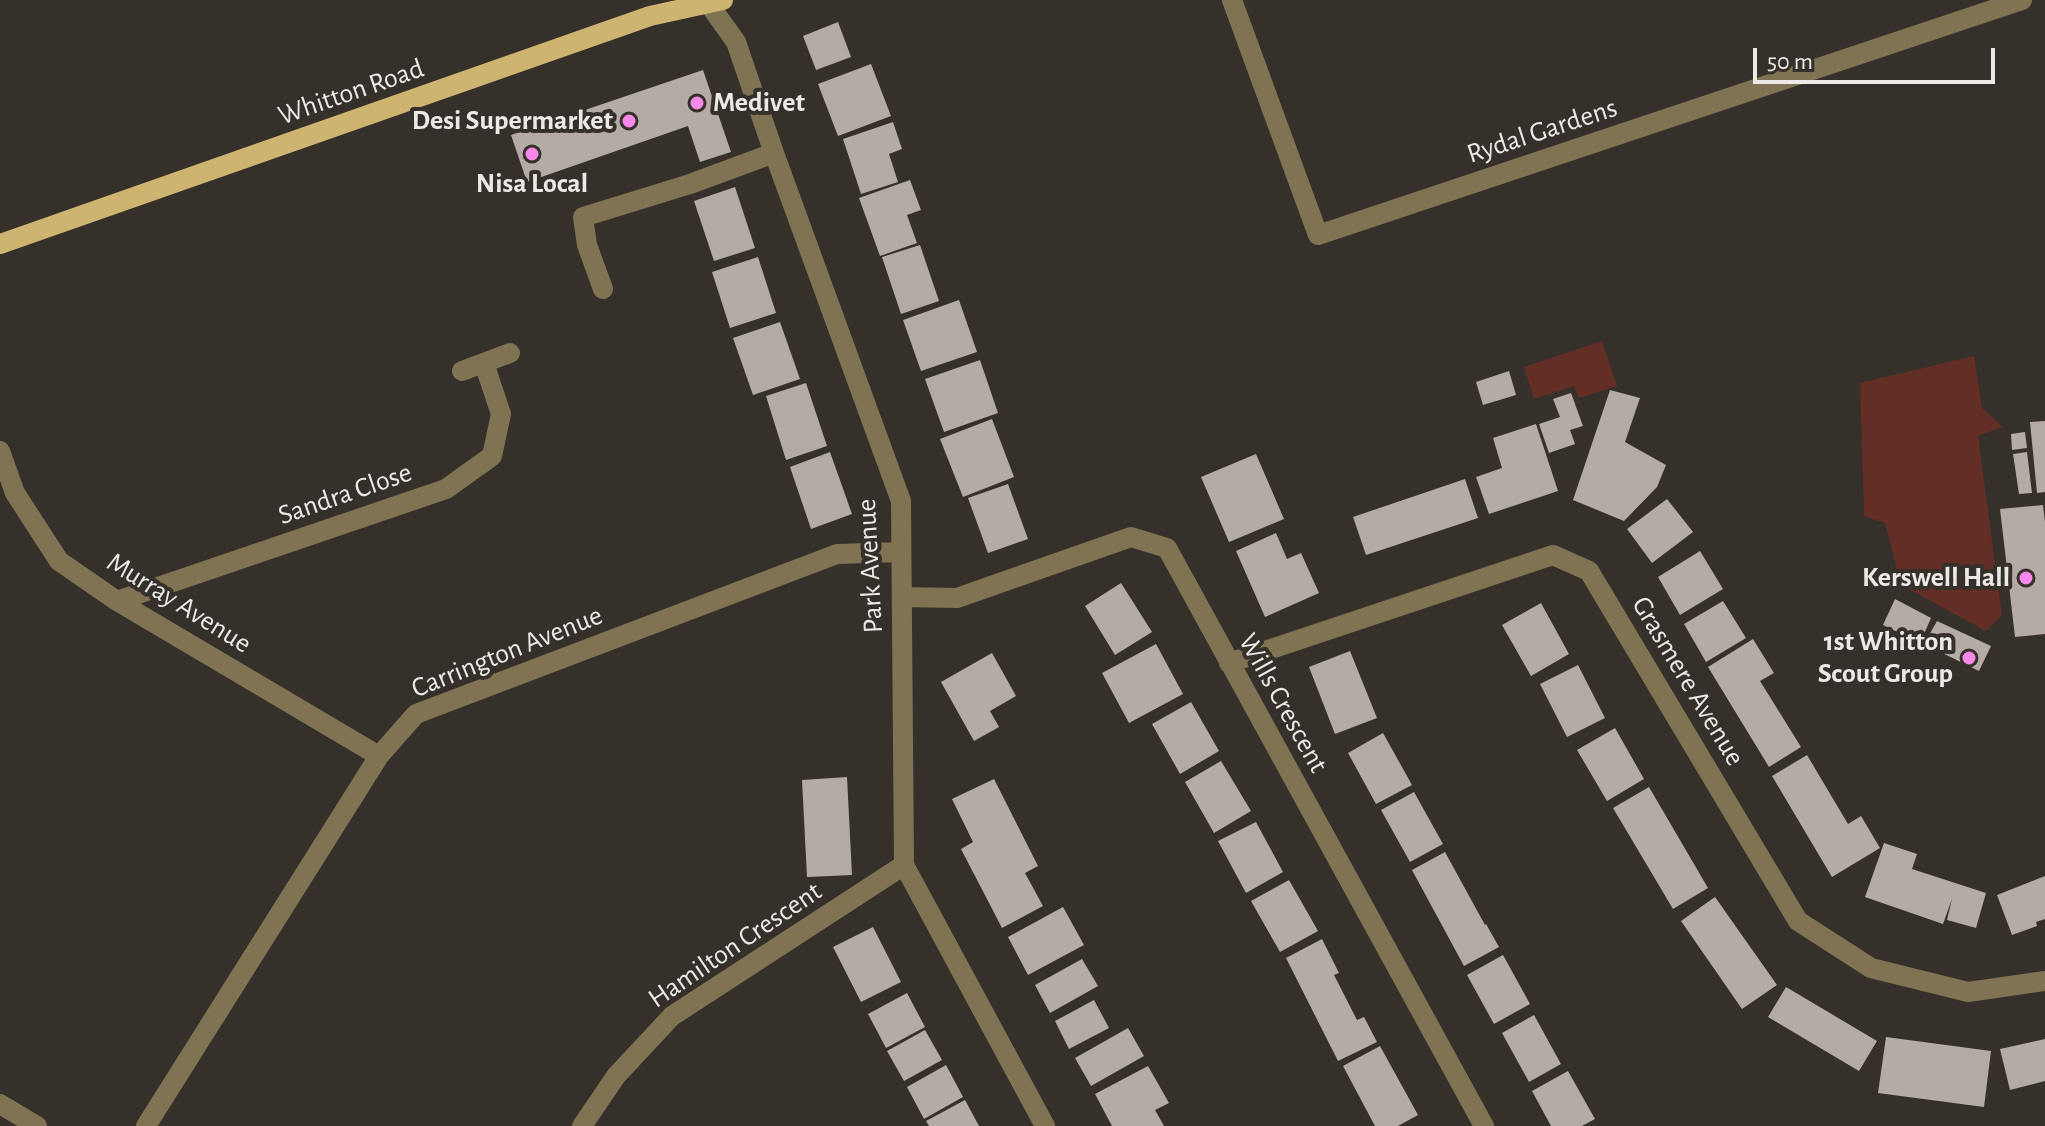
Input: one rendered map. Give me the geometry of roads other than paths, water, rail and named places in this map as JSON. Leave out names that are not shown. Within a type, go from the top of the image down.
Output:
[{"type":"main road","name":"Whitton Road","points":[[0,244],[650,16],[713,1]]},
{"type":"street","name":"Rydal Gardens","points":[[1232,0],[1318,235],[2022,0]]},
{"type":"street","name":"Park Avenue","points":[[713,1],[736,42],[901,501],[904,865],[1045,1126]]},
{"type":"street","points":[[603,289],[587,245],[583,217],[690,184],[774,153]]},
{"type":"street","points":[[462,371],[510,353]]},
{"type":"street","name":"Sandra Close","points":[[117,601],[446,489],[492,456],[501,414],[484,363]]},
{"type":"street","name":"Murray Avenue","points":[[0,451],[15,493],[59,561],[117,601],[379,756]]},
{"type":"street","name":"Wills Crescent","points":[[902,597],[957,598],[1131,537],[1167,548],[1484,1126]]},
{"type":"street","name":"Carrington Avenue","points":[[146,1126],[379,756],[416,714],[837,554],[901,552]]},
{"type":"street","name":"Grasmere Avenue","points":[[1229,663],[1553,555],[1589,571],[1798,921],[1871,968],[1968,992],[2045,981]]},
{"type":"street","name":"Hamilton Crescent","points":[[582,1126],[616,1076],[672,1016],[904,865]]},
{"type":"street","points":[[0,1104],[37,1126]]},
{"type":"place","name":"Medivet","points":[[697,103]]},
{"type":"place","name":"Desi Supermarket","points":[[629,121]]},
{"type":"place","name":"Nisa Local","points":[[532,154]]},
{"type":"place","name":"Kerswell Hall","points":[[2026,578]]},
{"type":"place","name":"1st Whitton Scout Group","points":[[1969,658]]}]
